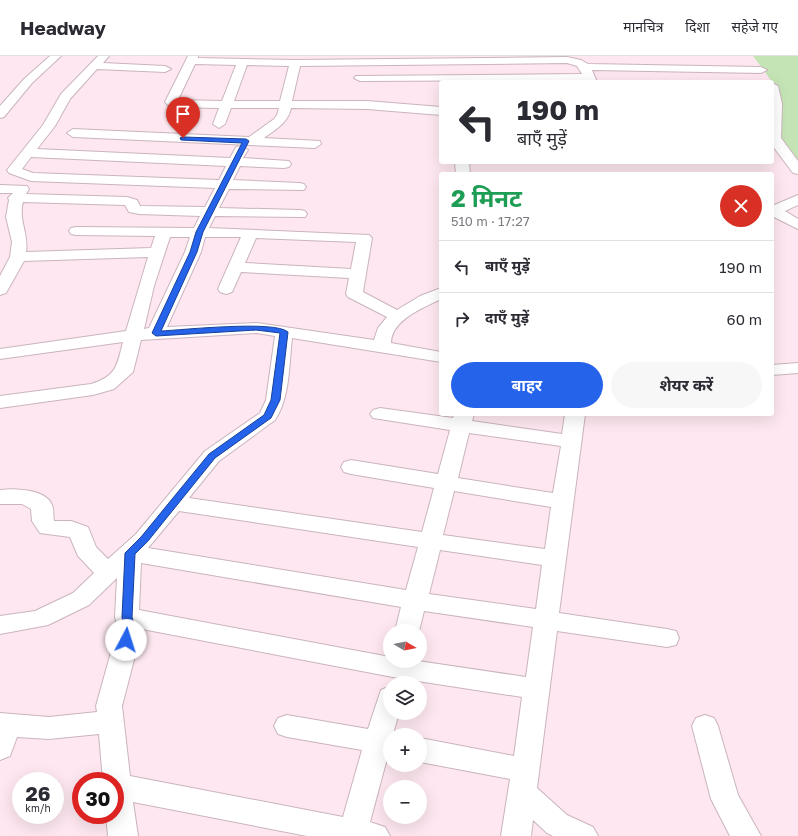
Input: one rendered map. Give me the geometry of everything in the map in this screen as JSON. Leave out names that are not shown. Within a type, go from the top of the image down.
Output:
[{"type":"street","points":[[0,114],[28,81],[56,56]]},
{"type":"street","points":[[104,56],[65,97],[49,126],[14,170],[31,177],[299,187]]},
{"type":"street","points":[[434,107],[367,105],[181,105],[171,102],[192,59],[295,64],[567,60],[582,63],[589,75]]},
{"type":"street","points":[[754,60],[768,80]]},
{"type":"street","points":[[219,124],[243,62]]},
{"type":"street","points":[[424,62],[427,82]]},
{"type":"street","points":[[156,333],[193,252],[199,232],[225,184],[234,162],[249,141],[278,122],[283,116],[295,64]]},
{"type":"street","points":[[94,66],[165,69]]},
{"type":"street","points":[[473,80],[761,70]]},
{"type":"street","points":[[360,78],[439,81]]},
{"type":"street","points":[[774,95],[777,109],[774,132],[777,142],[798,170]]},
{"type":"street","points":[[73,133],[315,144]]},
{"type":"street","points":[[28,153],[284,164]]},
{"type":"street","points":[[0,290],[19,251],[20,239],[9,218],[12,202],[31,177]]},
{"type":"street","points":[[0,189],[18,194],[122,201],[132,203],[134,209],[300,214]]},
{"type":"street","points":[[774,211],[798,199]]},
{"type":"street","points":[[774,212],[798,225]]},
{"type":"street","points":[[76,231],[250,233],[364,238],[354,294],[398,317]]},
{"type":"street","points":[[0,402],[93,390],[107,385],[124,372],[146,286],[156,252],[164,232]]},
{"type":"street","points":[[226,289],[250,233]]},
{"type":"street","points":[[17,257],[156,252]]},
{"type":"street","points":[[235,267],[357,274]]},
{"type":"street","points":[[382,348],[383,334],[398,317],[411,307],[439,294]]},
{"type":"street","points":[[0,354],[134,335],[256,328],[439,357]]},
{"type":"street","points":[[0,624],[39,619],[81,599],[144,539],[212,456],[268,416],[275,400],[284,332]]},
{"type":"street","points":[[774,370],[798,368]]},
{"type":"street","points":[[380,414],[463,419],[571,441]]},
{"type":"street","points":[[516,836],[575,416]]},
{"type":"street","points":[[409,624],[463,419]]},
{"type":"street","points":[[351,467],[563,502]]},
{"type":"street","points":[[0,497],[21,496],[30,498],[42,506],[43,521],[48,528],[71,529],[80,532],[82,543],[90,558],[110,572]]},
{"type":"street","points":[[174,503],[431,542],[555,559]]},
{"type":"street","points":[[130,553],[546,621],[666,638]]},
{"type":"street","points":[[116,772],[109,706],[130,627],[127,617],[130,553]]},
{"type":"street","points":[[127,617],[397,671],[537,689]]},
{"type":"street","points":[[3,732],[111,722]]},
{"type":"street","points":[[287,726],[383,743]]},
{"type":"street","points":[[705,726],[725,799],[746,836]]},
{"type":"street","points":[[124,787],[360,835],[383,747]]},
{"type":"street","points":[[427,752],[524,782],[557,824],[583,836]]},
{"type":"street","points":[[122,824],[123,836]]},
{"type":"green space","points":[[753,56],[798,56],[798,170],[775,137],[775,86],[774,80],[771,80]]},
{"type":"route","points":[[126,640],[130,627],[127,617],[130,553],[144,539],[212,456],[268,416],[275,400],[284,332],[256,328],[156,333],[193,252],[199,232],[246,141],[183,138]]}]
